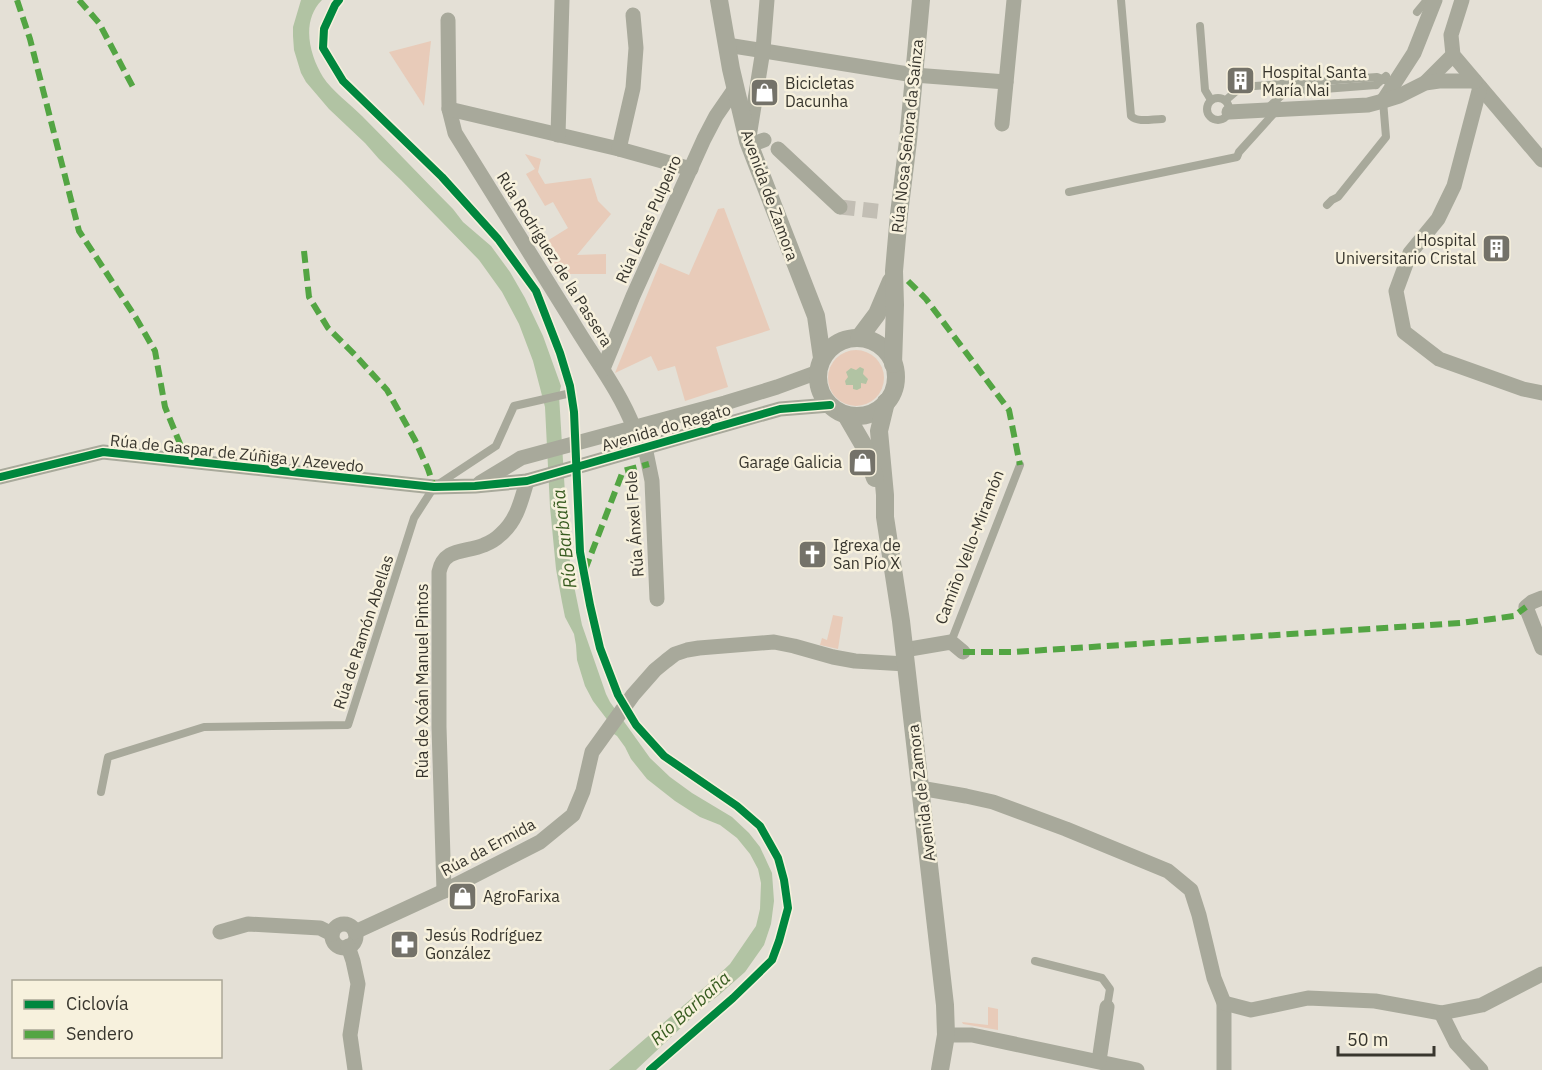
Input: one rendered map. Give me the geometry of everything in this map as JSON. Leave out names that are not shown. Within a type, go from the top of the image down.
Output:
[{"type":"street","points":[[558,135],[562,0]]},
{"type":"street","name":"Avenida de Zamora","points":[[719,0],[736,87],[816,316],[820,365]]},
{"type":"street","points":[[754,142],[767,0]]},
{"type":"street","name":"Rúa Nosa Señora da Saínza","points":[[894,271],[892,213],[908,141],[921,0]]},
{"type":"street","points":[[1002,124],[1014,0]]},
{"type":"street","points":[[1227,106],[1271,110],[1363,105],[1383,101],[1414,53],[1435,0]]},
{"type":"street","points":[[1462,0],[1451,35],[1454,55],[1542,160]]},
{"type":"street","points":[[619,149],[633,88],[636,48],[633,15]]},
{"type":"street","name":"Rúa Rodríguez de la Passera","points":[[448,20],[449,109],[455,133],[603,369],[626,408],[634,428]]},
{"type":"street","points":[[727,45],[914,75],[1006,82]]},
{"type":"street","points":[[1425,83],[1454,55]]},
{"type":"street","points":[[1396,84],[1439,81],[1478,84]]},
{"type":"street","points":[[1478,84],[1454,186],[1438,219],[1410,253],[1396,291],[1404,332],[1439,359],[1523,389],[1542,393]]},
{"type":"street","name":"Rúa Leiras Pulpeiro","points":[[603,369],[633,296],[710,126],[736,87]]},
{"type":"street","points":[[449,109],[619,149],[691,169]]},
{"type":"street","points":[[778,149],[840,207]]},
{"type":"street","points":[[816,316],[852,339],[872,341],[887,353],[893,364],[895,384],[886,402],[877,411],[859,417],[846,415],[830,405],[820,389],[820,365],[830,348],[852,339],[877,314],[894,271]]},
{"type":"street","points":[[893,364],[896,304],[894,271]]},
{"type":"street","name":"Avenida do Regato","points":[[475,486],[521,458],[777,387],[820,365]]},
{"type":"street","name":"Avenida de Zamora","points":[[885,517],[879,431],[886,402]]},
{"type":"street","name":"Avenida do Regato","points":[[475,486],[527,481],[780,409],[830,405]]},
{"type":"street","name":"Avenida de Zamora","points":[[846,415],[868,454],[885,517],[901,621],[945,1005],[946,1035],[940,1070]]},
{"type":"street","name":"Rúa Ánxel Fole","points":[[645,447],[652,481],[657,599]]},
{"type":"street","name":"Rúa de Gaspar de Zúñiga y Azevedo","points":[[0,477],[103,452],[434,487],[475,486]]},
{"type":"street","name":"Rúa de Xoán Manuel Pintos","points":[[444,891],[439,727],[440,566],[443,561],[459,550],[483,546],[499,537],[518,512],[527,481]]},
{"type":"street","points":[[1542,598],[1526,607],[1537,622],[1542,648]]},
{"type":"street","name":"Rúa da Ermida","points":[[352,939],[540,842],[573,815],[583,791],[592,752],[633,695],[655,670],[675,654],[699,648],[774,642],[868,663],[905,657]]},
{"type":"street","points":[[905,657],[957,647]]},
{"type":"street","points":[[920,788],[993,802],[1168,871],[1191,890],[1224,1003],[1224,1070]]},
{"type":"street","points":[[220,932],[248,924],[320,928],[332,934],[335,927],[343,924],[351,926],[353,961],[358,984],[350,1035],[355,1070]]},
{"type":"street","points":[[1224,1003],[1251,1010],[1308,998],[1376,1001],[1441,1013],[1482,1005],[1542,974]]},
{"type":"street","points":[[1102,1065],[1107,1007]]},
{"type":"street","points":[[1441,1013],[1456,1043],[1481,1070]]},
{"type":"street","points":[[946,1035],[972,1035],[1102,1065],[1137,1070]]},
{"type":"lane","points":[[1121,0],[1131,116],[1134,120],[1162,119]]},
{"type":"lane","points":[[1417,12],[1428,0]]},
{"type":"lane","points":[[1200,26],[1205,90],[1211,100]]},
{"type":"lane","points":[[1227,106],[1219,98],[1211,100],[1206,115],[1220,120],[1227,117],[1227,106],[1241,87],[1377,77],[1396,84]]},
{"type":"lane","points":[[1069,192],[1237,157],[1285,92],[1396,84]]},
{"type":"lane","points":[[1327,205],[1338,197],[1386,137],[1383,101]]},
{"type":"lane","name":"Rúa de Ramón Abellas","points":[[101,792],[108,757],[204,727],[348,725],[414,518],[434,487],[496,446],[514,406],[567,394]]},
{"type":"lane","name":"Camiño Vello-Miramón","points":[[957,647],[1020,465]]},
{"type":"lane","points":[[1035,961],[1102,978],[1110,989],[1107,1007]]},
{"type":"shaded area","points":[[431,41],[424,106],[389,52]]},
{"type":"shaded area","points":[[525,154],[541,159],[538,172],[545,184],[591,178],[598,201],[611,214],[577,255],[606,254],[606,274],[557,274],[539,246],[568,228],[553,202],[545,206],[526,174],[535,169]]},
{"type":"shaded area","points":[[724,208],[770,330],[716,347],[728,387],[685,401],[675,366],[658,371],[651,356],[615,373],[660,263],[689,275],[718,209]]},
{"type":"shaded area","points":[[856,350],[867,352],[876,358],[882,367],[884,378],[882,389],[876,398],[867,404],[856,406],[845,404],[836,398],[830,389],[828,378],[830,367],[836,358],[845,352]]},
{"type":"shaded area","points":[[833,615],[843,617],[838,649],[820,645],[822,638],[827,640]]},
{"type":"shaded area","points":[[988,1007],[998,1009],[998,1030],[963,1024],[962,1022],[988,1025]]},
{"type":"water","name":"Río Barbaña","points":[[301,0],[322,0],[315,8],[311,18],[309,38],[314,58],[323,77],[453,209],[463,222],[491,246],[510,272],[543,336],[561,386],[559,395],[571,571],[582,625],[610,702],[650,758],[670,777],[732,817],[749,833],[760,847],[772,873],[774,901],[771,924],[764,945],[745,972],[703,1007],[636,1070],[609,1070],[730,964],[756,926],[760,909],[761,883],[758,869],[737,838],[720,825],[700,817],[675,801],[647,779],[614,734],[609,722],[585,686],[577,660],[574,634],[565,617],[556,569],[545,407],[533,361],[519,324],[502,292],[479,260],[329,109],[306,82],[294,50],[293,36],[293,27]]},
{"type":"water","points":[[860,367],[864,369],[863,374],[868,379],[866,384],[861,383],[861,388],[857,390],[853,389],[853,385],[846,385],[845,381],[848,377],[846,372],[851,368],[856,370]]},
{"type":"tunnel","points":[[840,207],[885,212]]},
{"type":"marked path","points":[[17,0],[30,39],[79,231],[155,351],[165,407],[187,461]]},
{"type":"marked path","points":[[79,0],[99,23],[134,89]]},
{"type":"marked path","points":[[304,251],[309,297],[328,328],[387,390],[415,440],[434,487]]},
{"type":"marked path","points":[[908,281],[926,299],[1009,410],[1020,465]]},
{"type":"marked path","points":[[585,570],[623,471],[649,464]]},
{"type":"marked path","points":[[963,652],[1014,652],[1461,623],[1514,616],[1526,607]]},
{"type":"cycle path","points":[[339,0],[324,29],[323,48],[343,81],[442,177],[498,239],[536,291],[570,386],[574,412],[580,552],[600,648],[618,695],[636,725],[664,756],[737,806],[760,826],[778,858],[788,908],[772,960],[733,998],[650,1070]]},
{"type":"cycle path","points":[[0,477],[103,452],[434,487],[475,486],[527,481],[780,409],[830,405]]},
{"type":"place","name":"Hospital Santa María Nai","points":[[1241,81]]},
{"type":"place","name":"Bicicletas Dacunha","points":[[764,92]]},
{"type":"place","name":"Hospital Universitario Cristal","points":[[1497,249]]},
{"type":"place","name":"Garage Galicia","points":[[863,462]]},
{"type":"place","name":"Igrexa de San Pío X","points":[[812,554]]},
{"type":"place","name":"AgroFarixa","points":[[462,896]]},
{"type":"place","name":"Jesús Rodríguez González","points":[[404,944]]}]
